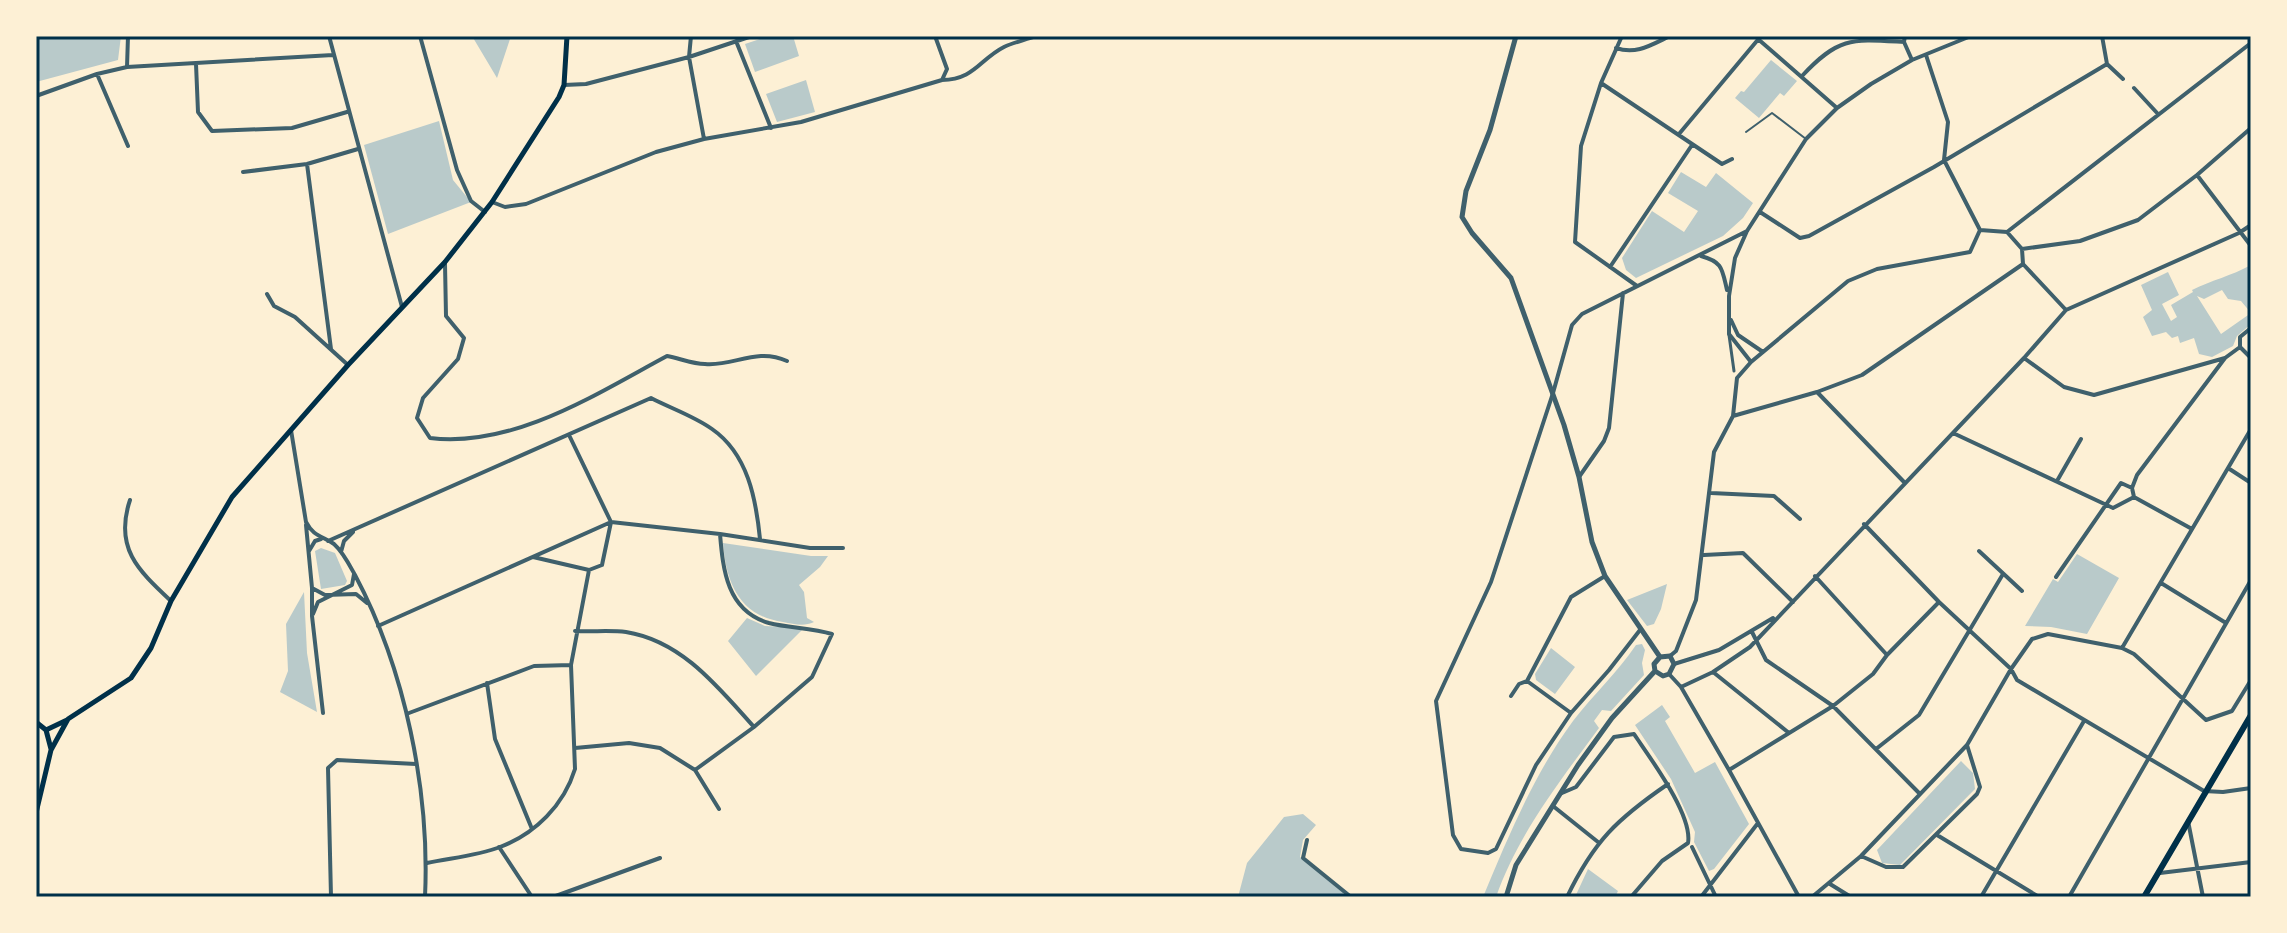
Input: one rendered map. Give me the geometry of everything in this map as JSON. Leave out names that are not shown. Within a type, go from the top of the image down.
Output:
[{"type":"main road","points":[[46,730],[131,678],[151,648],[171,601],[232,497],[348,365],[445,262],[485,212],[564,85],[567,36]]},
{"type":"main road","points":[[2144,897],[2251,715]]},
{"type":"main road","points":[[36,813],[51,750],[68,719]]},
{"type":"main road","points":[[36,722],[46,730],[51,750]]},
{"type":"street","points":[[127,67],[128,36]]},
{"type":"street","points":[[329,36],[402,307]]},
{"type":"street","points":[[420,36],[457,170],[471,201],[485,212]]},
{"type":"street","points":[[691,36],[689,57],[704,139]]},
{"type":"street","points":[[564,85],[586,84],[689,57],[752,36]]},
{"type":"street","points":[[935,36],[947,69],[942,80]]},
{"type":"street","points":[[492,202],[505,207],[526,204],[656,152],[704,139],[771,128],[857,107],[942,80],[953,80],[974,72],[1006,46],[1036,36]]},
{"type":"street","points":[[1516,36],[1490,130],[1466,191],[1462,217],[1511,278],[1553,393],[1579,477],[1592,542],[1605,576],[1660,657]]},
{"type":"street","points":[[1622,36],[1601,83],[1581,146],[1575,242],[1637,286]]},
{"type":"street","points":[[1615,48],[1628,52],[1641,50],[1670,36]]},
{"type":"street","points":[[1729,296],[1735,258],[1747,231],[1806,139],[1837,108],[1871,84],[1912,60],[1971,36]]},
{"type":"street","points":[[2102,36],[2107,64],[2123,79]]},
{"type":"street","points":[[1679,134],[1760,37],[1837,108]]},
{"type":"street","points":[[1802,76],[1820,57],[1847,42],[1905,39],[1912,60]]},
{"type":"street","points":[[736,41],[771,128]]},
{"type":"street","points":[[1980,230],[2007,232],[2251,43]]},
{"type":"street","points":[[36,96],[97,74],[127,67],[333,55]]},
{"type":"street","points":[[1926,55],[1948,122],[1944,160],[1980,230]]},
{"type":"street","points":[[196,64],[198,112],[212,131],[292,128],[347,112]]},
{"type":"street","points":[[1760,212],[1800,238],[1809,236],[2107,64]]},
{"type":"street","points":[[97,74],[128,146]]},
{"type":"street","points":[[1601,83],[1722,164],[1732,159]]},
{"type":"street","points":[[2134,88],[2158,114]]},
{"type":"street","points":[[2022,249],[2080,241],[2138,220],[2251,128]]},
{"type":"street","points":[[1610,267],[1692,145]]},
{"type":"street","points":[[243,172],[307,164],[359,149]]},
{"type":"street","points":[[307,164],[331,349]]},
{"type":"street","points":[[2197,175],[2251,246]]},
{"type":"street","points":[[1681,687],[1713,672],[1755,642],[2066,310],[2251,225]]},
{"type":"street","points":[[1780,614],[1719,650],[1674,664],[1669,674],[1663,676],[1655,671],[1654,664],[1660,657],[1670,656],[1676,651],[1696,600],[1704,555],[1714,452],[1733,416],[1737,378],[1751,362],[1848,281],[1877,269],[1970,252],[1980,230]]},
{"type":"street","points":[[1640,630],[1571,713],[1536,765],[1496,849],[1488,853],[1461,849],[1456,842],[1436,701],[1491,582],[1572,325],[1582,314],[1747,231]]},
{"type":"street","points":[[2007,232],[2022,249],[2023,264],[2066,310]]},
{"type":"street","points":[[1700,256],[1714,260],[1722,268],[1729,296],[1729,334],[1734,371]]},
{"type":"street","points":[[445,262],[446,316],[464,338],[458,359],[423,398],[417,418],[430,438],[449,440],[492,434],[529,424],[572,406],[667,356],[706,365],[743,357],[776,356],[787,361]]},
{"type":"street","points":[[1733,416],[1817,392],[1862,375],[2023,264]]},
{"type":"street","points":[[1579,477],[1604,441],[1609,428],[1623,293]]},
{"type":"street","points":[[267,294],[274,306],[295,317],[302,327],[348,365]]},
{"type":"street","points":[[1730,318],[1738,335],[1764,353]]},
{"type":"street","points":[[2251,328],[2240,337],[2240,347],[2251,358]]},
{"type":"street","points":[[1729,334],[1751,362]]},
{"type":"street","points":[[2192,529],[2134,497],[2132,488],[2137,475],[2225,358],[2240,347]]},
{"type":"street","points":[[2024,358],[2064,387],[2094,395],[2225,358]]},
{"type":"street","points":[[1817,392],[1905,483]]},
{"type":"street","points":[[328,541],[651,398],[713,429],[732,451],[748,476],[757,509],[760,539]]},
{"type":"street","points":[[291,429],[306,522],[323,713]]},
{"type":"street","points":[[2122,648],[2251,429]]},
{"type":"street","points":[[1953,433],[2113,508],[2134,497]]},
{"type":"street","points":[[533,557],[589,570],[602,565],[611,522],[568,435]]},
{"type":"street","points":[[2057,481],[2081,439]]},
{"type":"street","points":[[2228,468],[2251,483]]},
{"type":"street","points":[[2056,577],[2121,483],[2132,488]]},
{"type":"street","points":[[1711,493],[1774,496],[1800,519]]},
{"type":"street","points":[[130,500],[124,526],[131,557],[149,581],[171,601]]},
{"type":"street","points":[[306,522],[310,531],[341,552],[354,574],[370,605],[409,713],[427,863],[425,897]]},
{"type":"street","points":[[378,626],[611,522],[760,539],[810,548],[843,548]]},
{"type":"street","points":[[1864,524],[1939,602],[2011,669],[2017,680],[2204,791],[2251,788]]},
{"type":"street","points":[[341,552],[344,541],[354,531]]},
{"type":"street","points":[[695,770],[754,727],[812,677],[832,634],[768,622],[752,615],[730,592],[723,569],[720,534]]},
{"type":"street","points":[[309,551],[315,541],[321,539]]},
{"type":"street","points":[[1979,551],[2022,591]]},
{"type":"street","points":[[1704,555],[1743,553],[1793,602]]},
{"type":"street","points":[[427,863],[499,847],[532,829],[550,813],[569,786],[575,769],[571,665],[589,570]]},
{"type":"street","points":[[312,616],[318,602],[352,585],[354,574]]},
{"type":"street","points":[[1876,749],[1919,715],[2003,574]]},
{"type":"street","points":[[1511,696],[1519,684],[1527,681],[1571,597],[1605,576]]},
{"type":"street","points":[[1815,576],[1887,655]]},
{"type":"street","points":[[2069,897],[2251,580]]},
{"type":"street","points":[[2161,583],[2226,623]]},
{"type":"street","points":[[312,588],[318,593],[356,594],[370,605]]},
{"type":"street","points":[[1729,770],[1833,706],[1873,674],[1887,655],[1939,602]]},
{"type":"street","points":[[575,631],[625,632],[655,641],[702,668],[754,727]]},
{"type":"street","points":[[1752,632],[1766,660],[1833,706],[1920,794]]},
{"type":"street","points":[[1812,897],[1861,856],[1967,745],[2032,639],[2048,634],[2122,648],[2134,654],[2206,720],[2232,711],[2251,680]]},
{"type":"street","points":[[1670,656],[1674,664]]},
{"type":"street","points":[[409,713],[534,666],[571,665]]},
{"type":"street","points":[[1506,897],[1516,865],[1578,765],[1612,718],[1655,671]]},
{"type":"street","points":[[1713,672],[1790,734]]},
{"type":"street","points":[[1669,674],[1681,687],[1799,897]]},
{"type":"street","points":[[1527,681],[1571,713]]},
{"type":"street","points":[[487,683],[495,739],[532,829]]},
{"type":"street","points":[[1981,897],[2084,721]]},
{"type":"street","points":[[1562,793],[1576,787],[1614,737],[1634,734],[1668,784],[1690,833],[1690,845],[1716,897]]},
{"type":"street","points":[[575,748],[629,743],[660,748],[695,770],[719,809]]},
{"type":"street","points":[[1861,856],[1886,867],[1903,867],[1977,794],[1980,787],[1967,745]]},
{"type":"street","points":[[331,897],[328,768],[337,760],[416,764]]},
{"type":"street","points":[[1567,897],[1584,862],[1599,843],[1629,811],[1668,784]]},
{"type":"street","points":[[1553,806],[1599,843]]},
{"type":"street","points":[[2188,820],[2203,897]]},
{"type":"street","points":[[1701,897],[1759,822]]},
{"type":"street","points":[[1937,835],[2039,897]]},
{"type":"street","points":[[1307,840],[1303,858],[1351,897]]},
{"type":"street","points":[[1631,897],[1662,861],[1690,845]]},
{"type":"street","points":[[499,847],[532,897]]},
{"type":"street","points":[[553,897],[660,858]]},
{"type":"street","points":[[2157,874],[2251,862]]},
{"type":"street","points":[[1830,884],[1851,897]]},
{"type":"lane","points":[[1746,132],[1772,113],[1806,139]]},
{"type":"shaded area","points":[[36,36],[121,36],[118,60],[36,82]]},
{"type":"shaded area","points":[[472,36],[511,36],[497,78]]},
{"type":"shaded area","points":[[760,36],[793,36],[799,56],[755,72],[745,44],[760,39]]},
{"type":"shaded area","points":[[1771,60],[1797,81],[1784,96],[1780,93],[1759,118],[1735,98],[1741,91],[1744,92]]},
{"type":"shaded area","points":[[806,80],[815,112],[777,122],[766,94]]},
{"type":"shaded area","points":[[439,121],[453,180],[471,202],[388,234],[364,145]]},
{"type":"shaded area","points":[[1681,172],[1706,187],[1716,173],[1753,203],[1743,218],[1723,236],[1636,278],[1626,270],[1622,258],[1652,211],[1684,232],[1698,211],[1668,193]]},
{"type":"shaded area","points":[[2251,265],[2251,313],[2251,324],[2237,336],[2233,346],[2212,357],[2199,354],[2194,338],[2180,343],[2178,336],[2172,338],[2166,332],[2152,336],[2143,317],[2152,310],[2141,285],[2168,272],[2179,295],[2162,304],[2171,321],[2177,317],[2171,305],[2192,290]],"holes":[[[2222,290],[2228,299],[2241,301],[2251,313],[2221,334],[2197,296],[2204,299]]]},
{"type":"shaded area","points":[[723,543],[828,556],[799,585],[804,592],[807,618],[814,622],[799,625],[768,618],[745,605],[727,571]]},
{"type":"shaded area","points":[[321,548],[335,553],[347,581],[345,585],[321,589],[315,551]]},
{"type":"shaded area","points":[[2077,554],[2119,578],[2087,634],[2025,626],[2053,579],[2058,582]]},
{"type":"shaded area","points":[[1667,584],[1654,624],[1647,626],[1627,600]]},
{"type":"shaded area","points":[[304,592],[307,653],[317,712],[280,692],[288,671],[286,624]]},
{"type":"shaded area","points":[[747,618],[765,626],[804,628],[756,676],[728,641]]},
{"type":"shaded area","points":[[1642,644],[1645,650],[1642,663],[1644,675],[1611,711],[1602,710],[1594,721],[1599,728],[1528,830],[1496,897],[1483,897],[1523,806],[1559,741],[1636,645]]},
{"type":"shaded area","points":[[1551,648],[1575,667],[1555,694],[1536,680],[1535,674]]},
{"type":"shaded area","points":[[1662,705],[1670,717],[1665,721],[1695,773],[1715,762],[1749,824],[1714,869],[1709,871],[1694,842],[1695,832],[1671,779],[1635,725]]},
{"type":"shaded area","points":[[1961,761],[1973,773],[1975,789],[1900,865],[1882,863],[1877,850]]},
{"type":"shaded area","points":[[1303,814],[1316,825],[1303,840],[1300,857],[1344,893],[1340,897],[1238,897],[1247,863],[1284,817]]},
{"type":"shaded area","points":[[1588,869],[1618,891],[1615,897],[1575,897]]}]
